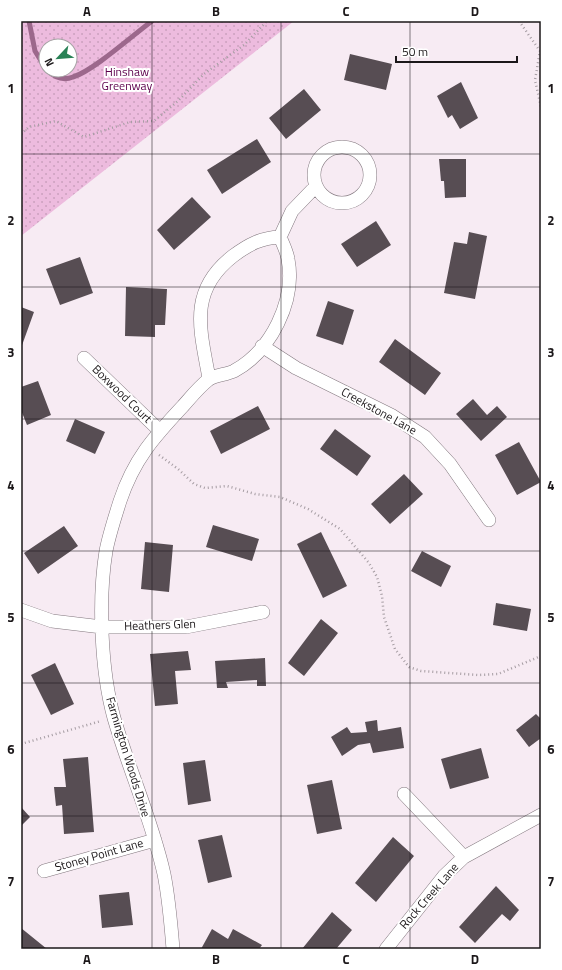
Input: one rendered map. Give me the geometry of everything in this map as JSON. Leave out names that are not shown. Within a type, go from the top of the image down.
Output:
[{"type":"street","points":[[342,147],[352,149],[360,153],[366,160],[370,179],[367,188],[362,195],[354,201],[346,204],[328,200],[316,186],[313,177],[314,168],[318,159],[325,152],[333,148],[342,147]]},
{"type":"street","points":[[280,237],[255,241],[220,266],[210,280],[200,306],[199,325],[209,378],[222,376],[234,371],[251,358],[276,327],[286,306],[289,281],[288,259],[280,237],[292,211],[316,186]]},
{"type":"street","name":"Creekstone Lane","points":[[262,346],[296,368],[391,415],[425,437],[450,464],[489,520]]},
{"type":"street","name":"Boxwood Court","points":[[84,358],[160,431]]},
{"type":"street","name":"Farmington Woods Drive","points":[[173,949],[169,903],[155,840],[114,718],[108,690],[102,627],[103,585],[106,551],[129,477],[140,456],[147,447],[209,378]]},
{"type":"street","name":"Heathers Glen","points":[[21,610],[52,621],[102,627],[186,627],[263,612]]},
{"type":"street","points":[[404,794],[464,857]]},
{"type":"street","name":"Rock Creek Lane","points":[[386,949],[444,876],[464,857],[541,815]]},
{"type":"street","name":"Stoney Point Lane","points":[[44,871],[155,840]]},
{"type":"path","points":[[21,134],[29,127],[56,121],[84,137],[130,122],[154,121],[178,101],[204,74],[244,45],[267,21]]},
{"type":"path","points":[[519,21],[541,51],[535,80],[541,107]]},
{"type":"path","points":[[147,447],[178,468],[194,484],[206,488],[227,486],[255,494],[280,497],[308,509],[340,528],[369,563],[377,577],[382,596],[384,618],[395,649],[409,667],[421,671],[478,675],[498,674],[541,656]]},
{"type":"path","points":[[21,744],[114,718]]},
{"type":"green space","name":"Hinshaw Greenway","points":[[21,21],[294,21],[21,236]]},
{"type":"building","points":[[350,54],[392,64],[386,90],[344,80]]},
{"type":"building","points":[[461,82],[478,118],[460,129],[452,115],[448,118],[437,96]]},
{"type":"building","points":[[304,89],[321,110],[286,139],[269,118]]},
{"type":"building","points":[[257,139],[271,162],[222,194],[207,170]]},
{"type":"building","points":[[439,159],[466,159],[466,197],[445,198],[444,181],[441,181]]},
{"type":"building","points":[[192,197],[211,217],[174,250],[157,230]]},
{"type":"building","points":[[376,221],[391,245],[357,267],[341,244]]},
{"type":"building","points":[[469,232],[487,236],[475,299],[444,293],[454,242],[467,244]]},
{"type":"building","points":[[80,257],[93,293],[60,305],[46,269]]},
{"type":"building","points":[[126,287],[167,289],[165,325],[155,325],[155,337],[125,336]]},
{"type":"building","points":[[328,301],[354,310],[343,345],[316,336]]},
{"type":"building","points":[[21,307],[34,312],[21,348]]},
{"type":"building","points":[[395,339],[441,373],[425,395],[379,362]]},
{"type":"building","points":[[38,381],[51,415],[27,425],[21,410],[21,387]]},
{"type":"building","points":[[473,399],[487,415],[497,406],[507,417],[481,441],[456,414]]},
{"type":"building","points":[[258,406],[270,429],[221,454],[210,431]]},
{"type":"building","points":[[75,419],[105,432],[95,454],[66,441]]},
{"type":"building","points":[[335,429],[371,456],[357,476],[320,449]]},
{"type":"building","points":[[519,442],[541,482],[517,495],[495,455]]},
{"type":"building","points":[[404,474],[423,494],[390,524],[371,504]]},
{"type":"building","points":[[213,525],[259,539],[252,561],[206,547]]},
{"type":"building","points":[[64,526],[78,546],[38,574],[24,553]]},
{"type":"building","points":[[321,532],[347,586],[323,598],[297,544]]},
{"type":"building","points":[[145,542],[173,545],[169,592],[141,589]]},
{"type":"building","points":[[422,551],[451,566],[441,587],[411,571]]},
{"type":"building","points":[[496,603],[531,609],[527,631],[493,625]]},
{"type":"building","points":[[321,619],[338,633],[304,676],[288,663]]},
{"type":"building","points":[[188,651],[191,670],[175,671],[178,704],[155,706],[150,654]]},
{"type":"building","points":[[265,658],[266,686],[257,686],[257,680],[226,682],[228,688],[217,688],[215,661]]},
{"type":"building","points":[[55,663],[74,704],[51,715],[31,675]]},
{"type":"building","points":[[536,714],[541,719],[541,738],[529,747],[516,730]]},
{"type":"building","points":[[377,720],[378,731],[401,727],[404,748],[373,753],[370,743],[358,745],[342,756],[331,737],[347,727],[351,733],[367,732],[365,722]]},
{"type":"building","points":[[481,748],[489,778],[450,789],[441,759]]},
{"type":"building","points":[[88,757],[94,832],[64,834],[62,805],[56,806],[54,787],[66,787],[63,759]]},
{"type":"building","points":[[205,760],[211,801],[188,805],[183,763]]},
{"type":"building","points":[[332,780],[342,829],[317,834],[307,785]]},
{"type":"building","points":[[21,807],[30,817],[21,826]]},
{"type":"building","points":[[222,835],[232,877],[208,883],[198,840]]},
{"type":"building","points":[[393,837],[414,856],[376,902],[355,883]]},
{"type":"building","points":[[496,886],[519,910],[510,921],[502,914],[475,943],[459,927]]},
{"type":"building","points":[[129,892],[133,925],[102,928],[99,895]]},
{"type":"building","points":[[332,912],[352,930],[336,949],[302,949]]},
{"type":"building","points":[[21,928],[26,932],[47,949],[21,949]]},
{"type":"building","points":[[212,929],[228,939],[233,929],[262,945],[259,949],[201,949]]},
{"type":"waterway","points":[[29,21],[35,51],[38,56]]},
{"type":"waterway","points":[[78,74],[91,68],[152,21]]},
{"type":"waterway","points":[[62,78],[69,78]]}]
